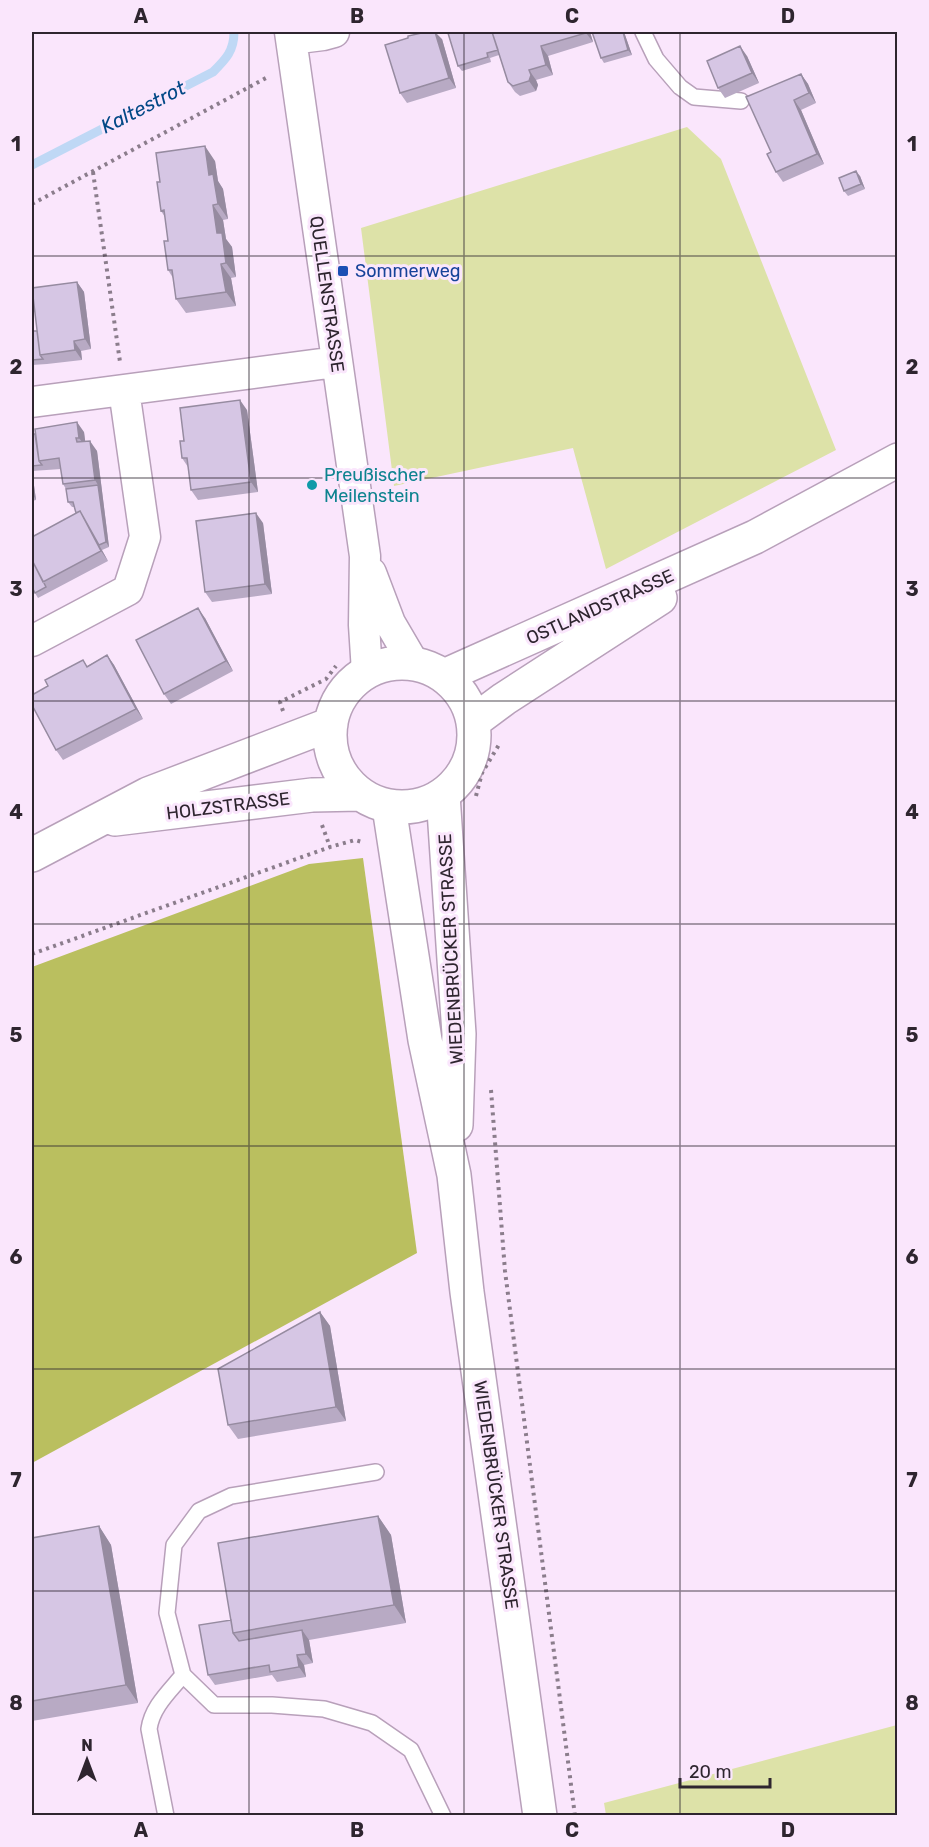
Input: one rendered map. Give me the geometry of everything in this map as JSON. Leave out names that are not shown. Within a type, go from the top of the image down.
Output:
[{"type":"main road","name":"OSTLANDSTRASSE","points":[[473,722],[504,699],[755,537],[897,460]]},
{"type":"main road","name":"OSTLANDSTRASSE","points":[[429,670],[755,537]]},
{"type":"main road","points":[[398,663],[429,670],[463,696],[473,722],[475,739],[472,756],[465,771],[443,795],[417,806],[375,801],[346,781],[335,764],[330,744],[331,724],[335,709],[343,694],[367,672],[398,663]]},
{"type":"main road","name":"HOLZSTRASSE","points":[[32,855],[148,794],[331,724]]},
{"type":"main road","name":"HOLZSTRASSE","points":[[95,821],[312,795],[375,801]]},
{"type":"main road","name":"WIEDENBRÜCKER STRASSE","points":[[443,795],[459,1034],[454,1175]]},
{"type":"main road","name":"WIEDENBRÜCKER STRASSE","points":[[375,801],[454,1175],[467,1292],[540,1815]]},
{"type":"street","points":[[291,35],[323,35],[334,32]]},
{"type":"street","name":"QUELLENSTRASSE","points":[[291,35],[365,556],[364,625],[367,672]]},
{"type":"street","points":[[32,402],[336,363]]},
{"type":"street","points":[[32,641],[128,590],[145,537],[124,390]]},
{"type":"street","name":"QUELLENSTRASSE","points":[[365,556],[390,623],[429,670]]},
{"type":"lane","points":[[643,32],[656,59],[680,87],[694,97],[741,101]]},
{"type":"lane","points":[[376,1472],[231,1496],[199,1511],[174,1545],[167,1613],[183,1675],[214,1705],[272,1705],[324,1709],[372,1723],[411,1750],[443,1815]]},
{"type":"lane","points":[[166,1815],[149,1729],[150,1719],[154,1709],[183,1675]]},
{"type":"path","points":[[32,204],[268,77],[296,74]]},
{"type":"path","points":[[93,172],[124,390]]},
{"type":"path","points":[[474,802],[482,773],[504,736]]},
{"type":"path","points":[[32,954],[330,847]]},
{"type":"path","points":[[491,1082],[505,1271],[575,1815]]},
{"type":"green space","points":[[687,127],[721,159],[836,450],[606,569],[573,448],[394,486],[361,228]]},
{"type":"green space","points":[[363,858],[417,1253],[32,1463],[32,967],[309,864]]},
{"type":"green space","points":[[897,1725],[897,1815],[606,1815],[604,1803]]},
{"type":"building","points":[[426,32],[435,32],[449,78],[400,93],[385,45]]},
{"type":"building","points":[[492,32],[498,50],[487,53],[488,57],[458,66],[448,33]]},
{"type":"building","points":[[492,32],[586,33],[541,46],[546,65],[529,70],[531,75],[529,81],[513,86],[508,82]]},
{"type":"building","points":[[592,32],[623,32],[628,50],[601,58]]},
{"type":"building","points":[[740,46],[752,73],[718,88],[707,61]]},
{"type":"building","points":[[801,74],[809,93],[794,100],[817,154],[776,172],[767,154],[771,152],[746,97]]},
{"type":"building","points":[[205,146],[209,175],[213,174],[218,204],[213,205],[217,233],[222,233],[226,263],[221,264],[226,292],[176,299],[172,270],[168,270],[164,241],[168,241],[157,182],[160,182],[156,153]]},
{"type":"building","points":[[856,171],[861,184],[844,191],[839,178]]},
{"type":"building","points":[[77,282],[85,339],[74,341],[75,350],[40,355],[32,288]]},
{"type":"building","points":[[32,331],[37,331],[40,355],[43,359],[32,360]]},
{"type":"building","points":[[240,400],[251,482],[191,490],[187,458],[182,458],[180,441],[184,441],[180,408]]},
{"type":"building","points":[[77,422],[79,438],[76,438],[77,442],[90,441],[95,480],[63,484],[59,458],[39,461],[35,429]]},
{"type":"building","points":[[32,434],[35,434],[39,461],[42,465],[32,466]]},
{"type":"building","points":[[98,485],[106,542],[99,545],[80,511],[76,513],[73,502],[68,502],[66,489]]},
{"type":"building","points":[[80,511],[101,551],[43,582],[32,560],[32,537]]},
{"type":"building","points":[[256,513],[265,584],[205,592],[196,521]]},
{"type":"building","points":[[32,560],[46,587],[35,593],[32,587]]},
{"type":"building","points":[[198,608],[226,661],[164,694],[136,640]]},
{"type":"building","points":[[107,655],[136,709],[56,750],[32,705],[32,695],[48,686],[45,680],[83,660],[87,667]]},
{"type":"building","points":[[320,1312],[336,1407],[228,1425],[218,1369]]},
{"type":"building","points":[[378,1516],[394,1605],[233,1633],[218,1543]]},
{"type":"building","points":[[99,1526],[126,1685],[32,1701],[32,1538]]},
{"type":"building","points":[[231,1620],[233,1633],[239,1641],[302,1630],[306,1654],[297,1655],[299,1667],[270,1672],[269,1665],[208,1675],[199,1625]]},
{"type":"waterway","name":"Kaltestrot","points":[[32,165],[213,72],[228,54],[233,44],[234,32]]},
{"type":"place","name":"Sommerweg","points":[[343,271]]},
{"type":"place","name":"Preußischer Meilenstein","points":[[312,485]]}]
